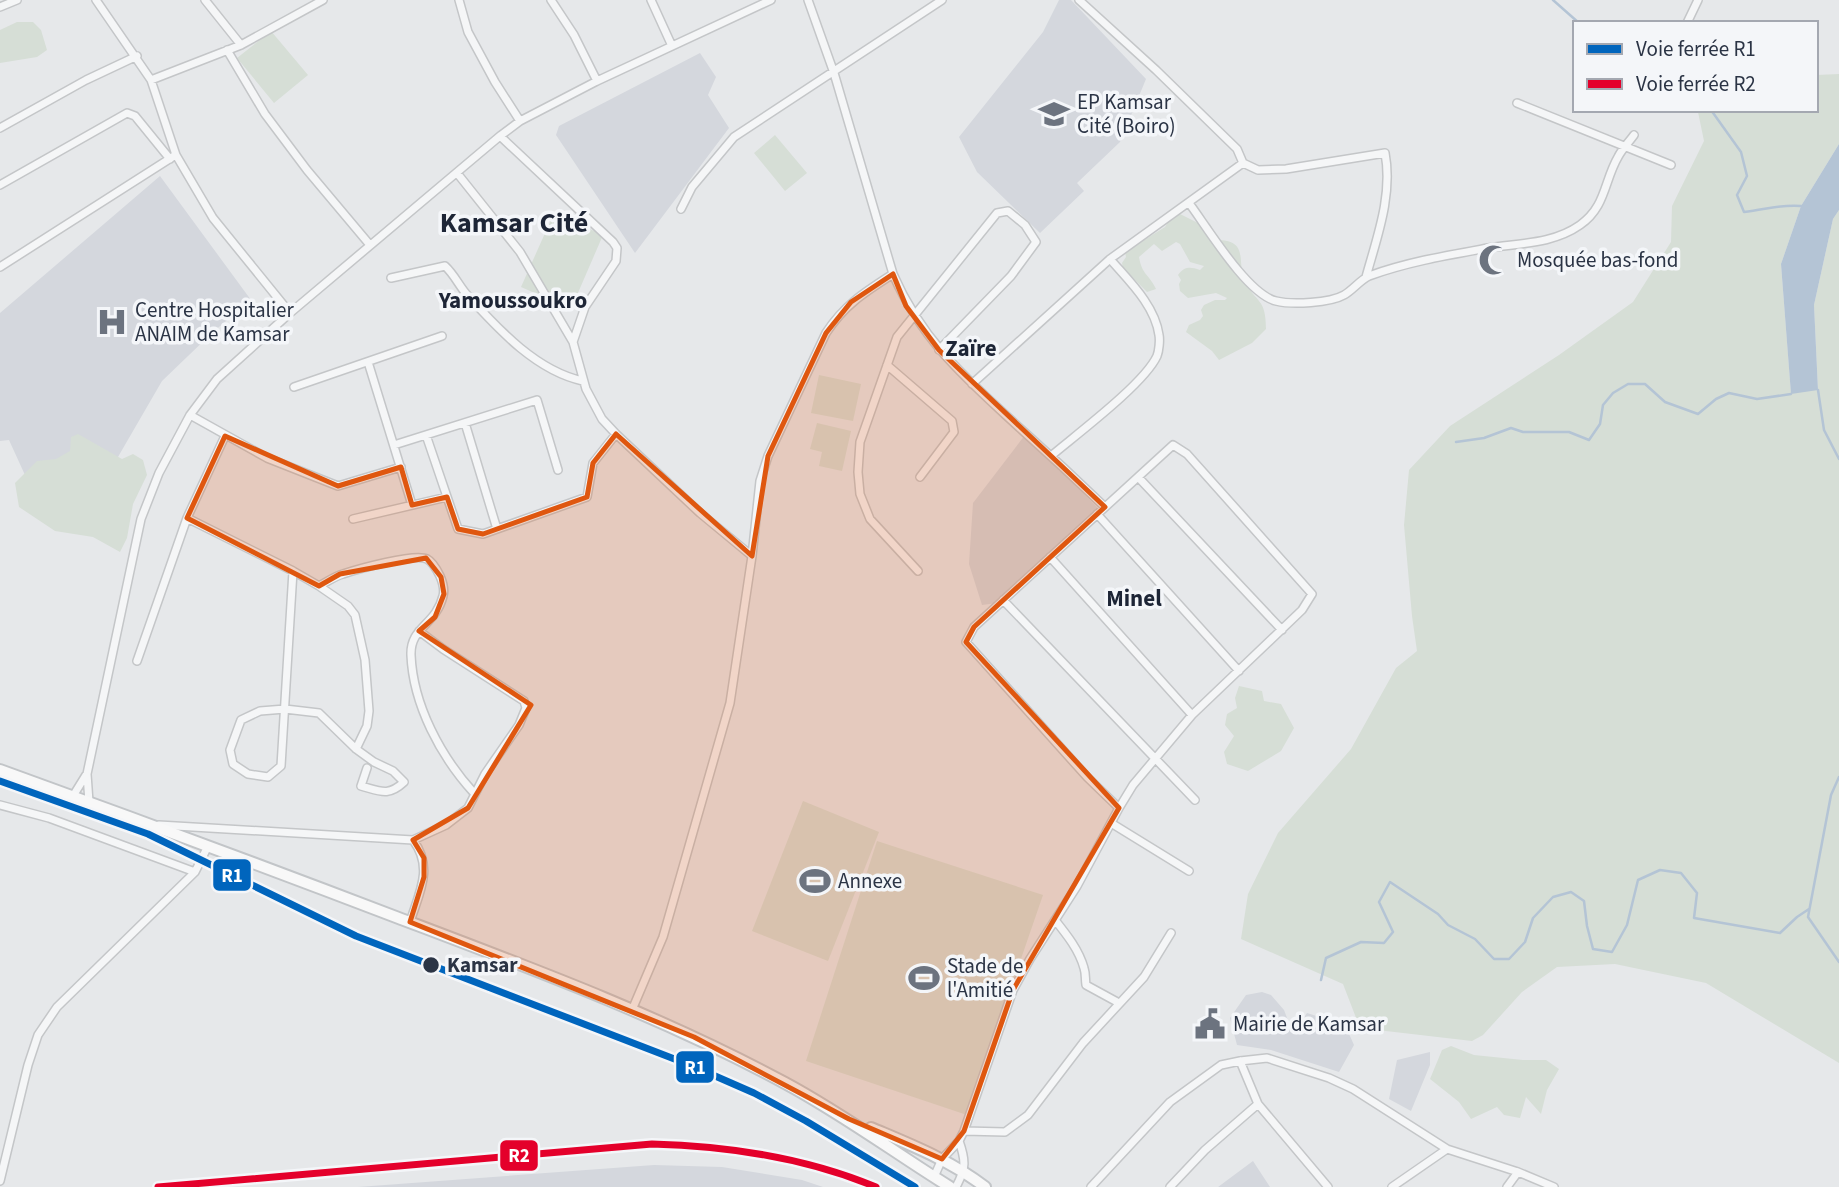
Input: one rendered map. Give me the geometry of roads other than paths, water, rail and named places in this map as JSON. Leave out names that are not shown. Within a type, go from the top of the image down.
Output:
[{"type":"main road","points":[[0,770],[152,824],[632,1010],[763,1071],[849,1119],[950,1187]]},
{"type":"main road","points":[[849,1119],[942,1159],[965,1171],[985,1187]]},
{"type":"street","points":[[0,7],[18,0]]},
{"type":"street","points":[[96,0],[151,80],[173,157]]},
{"type":"street","points":[[205,0],[241,45]]},
{"type":"street","points":[[459,0],[468,32],[520,121]]},
{"type":"street","points":[[551,0],[574,35],[597,81]]},
{"type":"street","points":[[651,0],[672,46]]},
{"type":"street","points":[[743,0],[748,10]]},
{"type":"street","points":[[89,802],[87,774],[141,519],[159,473],[190,415],[217,379],[290,313],[520,121],[597,81],[771,0]]},
{"type":"street","points":[[808,0],[834,73],[893,274],[913,316],[939,350],[972,384],[1105,507]]},
{"type":"street","points":[[681,209],[692,187],[734,137],[942,0]]},
{"type":"street","points":[[1079,0],[1237,149],[1243,163],[1258,170],[1286,169],[1385,153],[1387,188],[1366,277]]},
{"type":"street","points":[[1688,21],[1698,0]]},
{"type":"street","points":[[151,80],[241,45],[319,1]]},
{"type":"street","points":[[226,51],[265,114],[307,170],[370,245]]},
{"type":"street","points":[[0,128],[86,80],[136,56]]},
{"type":"street","points":[[1517,103],[1671,165]]},
{"type":"street","points":[[0,185],[127,113],[135,116],[173,157],[213,218],[290,313]]},
{"type":"street","points":[[1189,203],[1235,266],[1259,293],[1276,301],[1323,301],[1343,295],[1366,277],[1411,263],[1486,248],[1545,241],[1579,226],[1596,211],[1604,197],[1617,157],[1634,135]]},
{"type":"street","points":[[500,136],[617,248],[616,261],[585,307],[573,342]]},
{"type":"street","points":[[1,264],[173,157]]},
{"type":"street","points":[[972,384],[1110,258],[1243,163]]},
{"type":"street","points":[[457,173],[520,251],[573,342],[583,381],[602,419],[699,513],[752,556]]},
{"type":"street","points":[[918,571],[870,519],[860,494],[860,442],[897,337],[997,214],[1008,211],[1026,225],[1036,242],[1011,276],[939,350]]},
{"type":"street","points":[[1052,456],[1142,376],[1158,355],[1159,335],[1154,318],[1142,297],[1110,258]]},
{"type":"street","points":[[391,278],[445,266],[469,298],[514,342],[565,377],[583,381]]},
{"type":"street","points":[[632,1010],[663,937],[730,703],[752,556],[760,481],[768,456],[836,317],[851,302],[893,274]]},
{"type":"street","points":[[294,387],[442,336]]},
{"type":"street","points":[[368,362],[412,505]]},
{"type":"street","points":[[887,365],[952,421],[954,432],[920,477]]},
{"type":"street","points":[[394,444],[537,400],[558,470]]},
{"type":"street","points":[[190,415],[295,471],[338,486],[401,467]]},
{"type":"street","points":[[465,423],[497,529]]},
{"type":"street","points":[[426,435],[458,529],[483,534],[587,497],[593,463],[616,434]]},
{"type":"street","points":[[136,661],[187,518],[225,436]]},
{"type":"street","points":[[934,1177],[942,1159],[959,1141],[964,1131],[1013,990],[1077,886],[1133,785],[1192,715],[1302,611],[1312,594],[1187,454],[1173,445],[974,627],[966,642],[1057,744],[1119,808]]},
{"type":"street","points":[[1138,477],[1282,629]]},
{"type":"street","points":[[353,519],[447,497]]},
{"type":"street","points":[[1097,514],[1239,671]]},
{"type":"street","points":[[187,518],[319,586],[348,606],[355,615],[365,660],[369,711],[367,726],[356,750]]},
{"type":"street","points":[[1050,557],[1192,715]]},
{"type":"street","points":[[319,586],[340,575],[412,558],[427,559],[440,578],[444,594],[435,617],[419,631],[411,643],[421,708],[459,777],[474,793]]},
{"type":"street","points":[[293,571],[285,709],[281,765],[268,777],[248,774],[233,764],[230,750],[242,720],[260,711],[285,709],[318,713],[356,750],[394,771],[404,782],[388,792],[361,786],[367,768]]},
{"type":"street","points":[[1003,600],[1195,800]]},
{"type":"street","points":[[152,824],[413,840],[446,825],[468,808],[485,774],[526,714],[525,703],[419,631]]},
{"type":"street","points":[[73,796],[87,774]]},
{"type":"street","points":[[0,805],[49,818],[195,872]]},
{"type":"street","points":[[1111,822],[1189,871]]},
{"type":"street","points":[[410,922],[424,877],[424,858],[413,840]]},
{"type":"street","points":[[0,1181],[28,1065],[38,1035],[57,1007],[195,872],[208,846]]},
{"type":"street","points":[[1055,920],[1078,953],[1086,972],[1086,985],[1119,1003]]},
{"type":"street","points":[[964,1131],[1004,1132],[1028,1115],[1083,1043],[1144,977],[1171,933]]},
{"type":"street","points":[[1091,1187],[1170,1102],[1221,1065],[1267,1058],[1329,1078],[1353,1089],[1447,1149],[1555,1187]]},
{"type":"street","points":[[1240,1060],[1258,1104],[1328,1187]]},
{"type":"street","points":[[1170,1187],[1205,1150],[1258,1104]]},
{"type":"street","points":[[956,1187],[965,1171],[959,1141]]},
{"type":"street","points":[[1392,1187],[1447,1149]]},
{"type":"street","points":[[1507,1187],[1518,1172]]},
{"type":"water","points":[[1839,144],[1839,210],[1833,219],[1814,305],[1818,390],[1791,394],[1781,264],[1801,206]]},
{"type":"waterway","points":[[1553,0],[1577,21]]},
{"type":"waterway","points":[[1712,112],[1741,152],[1747,176],[1737,195],[1744,212],[1779,206],[1801,206]]},
{"type":"waterway","points":[[1456,442],[1484,438],[1511,428],[1523,432],[1569,432],[1589,440],[1600,424],[1603,405],[1613,393],[1628,384],[1645,384],[1665,402],[1698,414],[1716,399],[1729,393],[1757,399],[1791,394]]},
{"type":"waterway","points":[[1818,390],[1824,430],[1839,459]]},
{"type":"waterway","points":[[1839,777],[1831,795],[1808,917],[1839,962]]},
{"type":"waterway","points":[[1321,980],[1326,958],[1361,942],[1384,943],[1393,932],[1379,902],[1390,882],[1438,914],[1448,925],[1475,939],[1494,959],[1509,959],[1525,942],[1533,918],[1553,897],[1571,892],[1584,901],[1593,949],[1612,952],[1627,925],[1638,880],[1660,870],[1681,873],[1697,893],[1694,918],[1780,933],[1809,909]]},
{"type":"railway","points":[[0,781],[148,834],[261,890]]},
{"type":"railway","points":[[158,1187],[652,1144],[709,1147],[766,1155],[821,1168],[876,1187]]},
{"type":"rail line","name":"R1","points":[[0,781],[148,834],[356,936],[690,1065],[754,1093],[915,1187]]},
{"type":"rail line","name":"R2","points":[[158,1187],[652,1144],[709,1147],[766,1155],[821,1168],[876,1187]]},
{"type":"place","name":"EP Kamsar Cité (Boiro)","points":[[1054,114]]},
{"type":"place","name":"Mosquée bas-fond","points":[[1494,260]]},
{"type":"place","name":"Centre Hospitalier ANAIM de Kamsar","points":[[112,322]]},
{"type":"place","name":"Annexe","points":[[815,881]]},
{"type":"place","name":"Kamsar","points":[[431,965]]},
{"type":"place","name":"Stade de l'Amitié","points":[[924,978]]},
{"type":"place","name":"Mairie de Kamsar","points":[[1210,1024]]},
{"type":"district","name":"Kamsar Cité","points":[[514,223]]},
{"type":"district","name":"Yamoussoukro","points":[[513,300]]},
{"type":"district","name":"Zaïre","points":[[971,348]]},
{"type":"district","name":"Minel","points":[[1134,598]]}]
